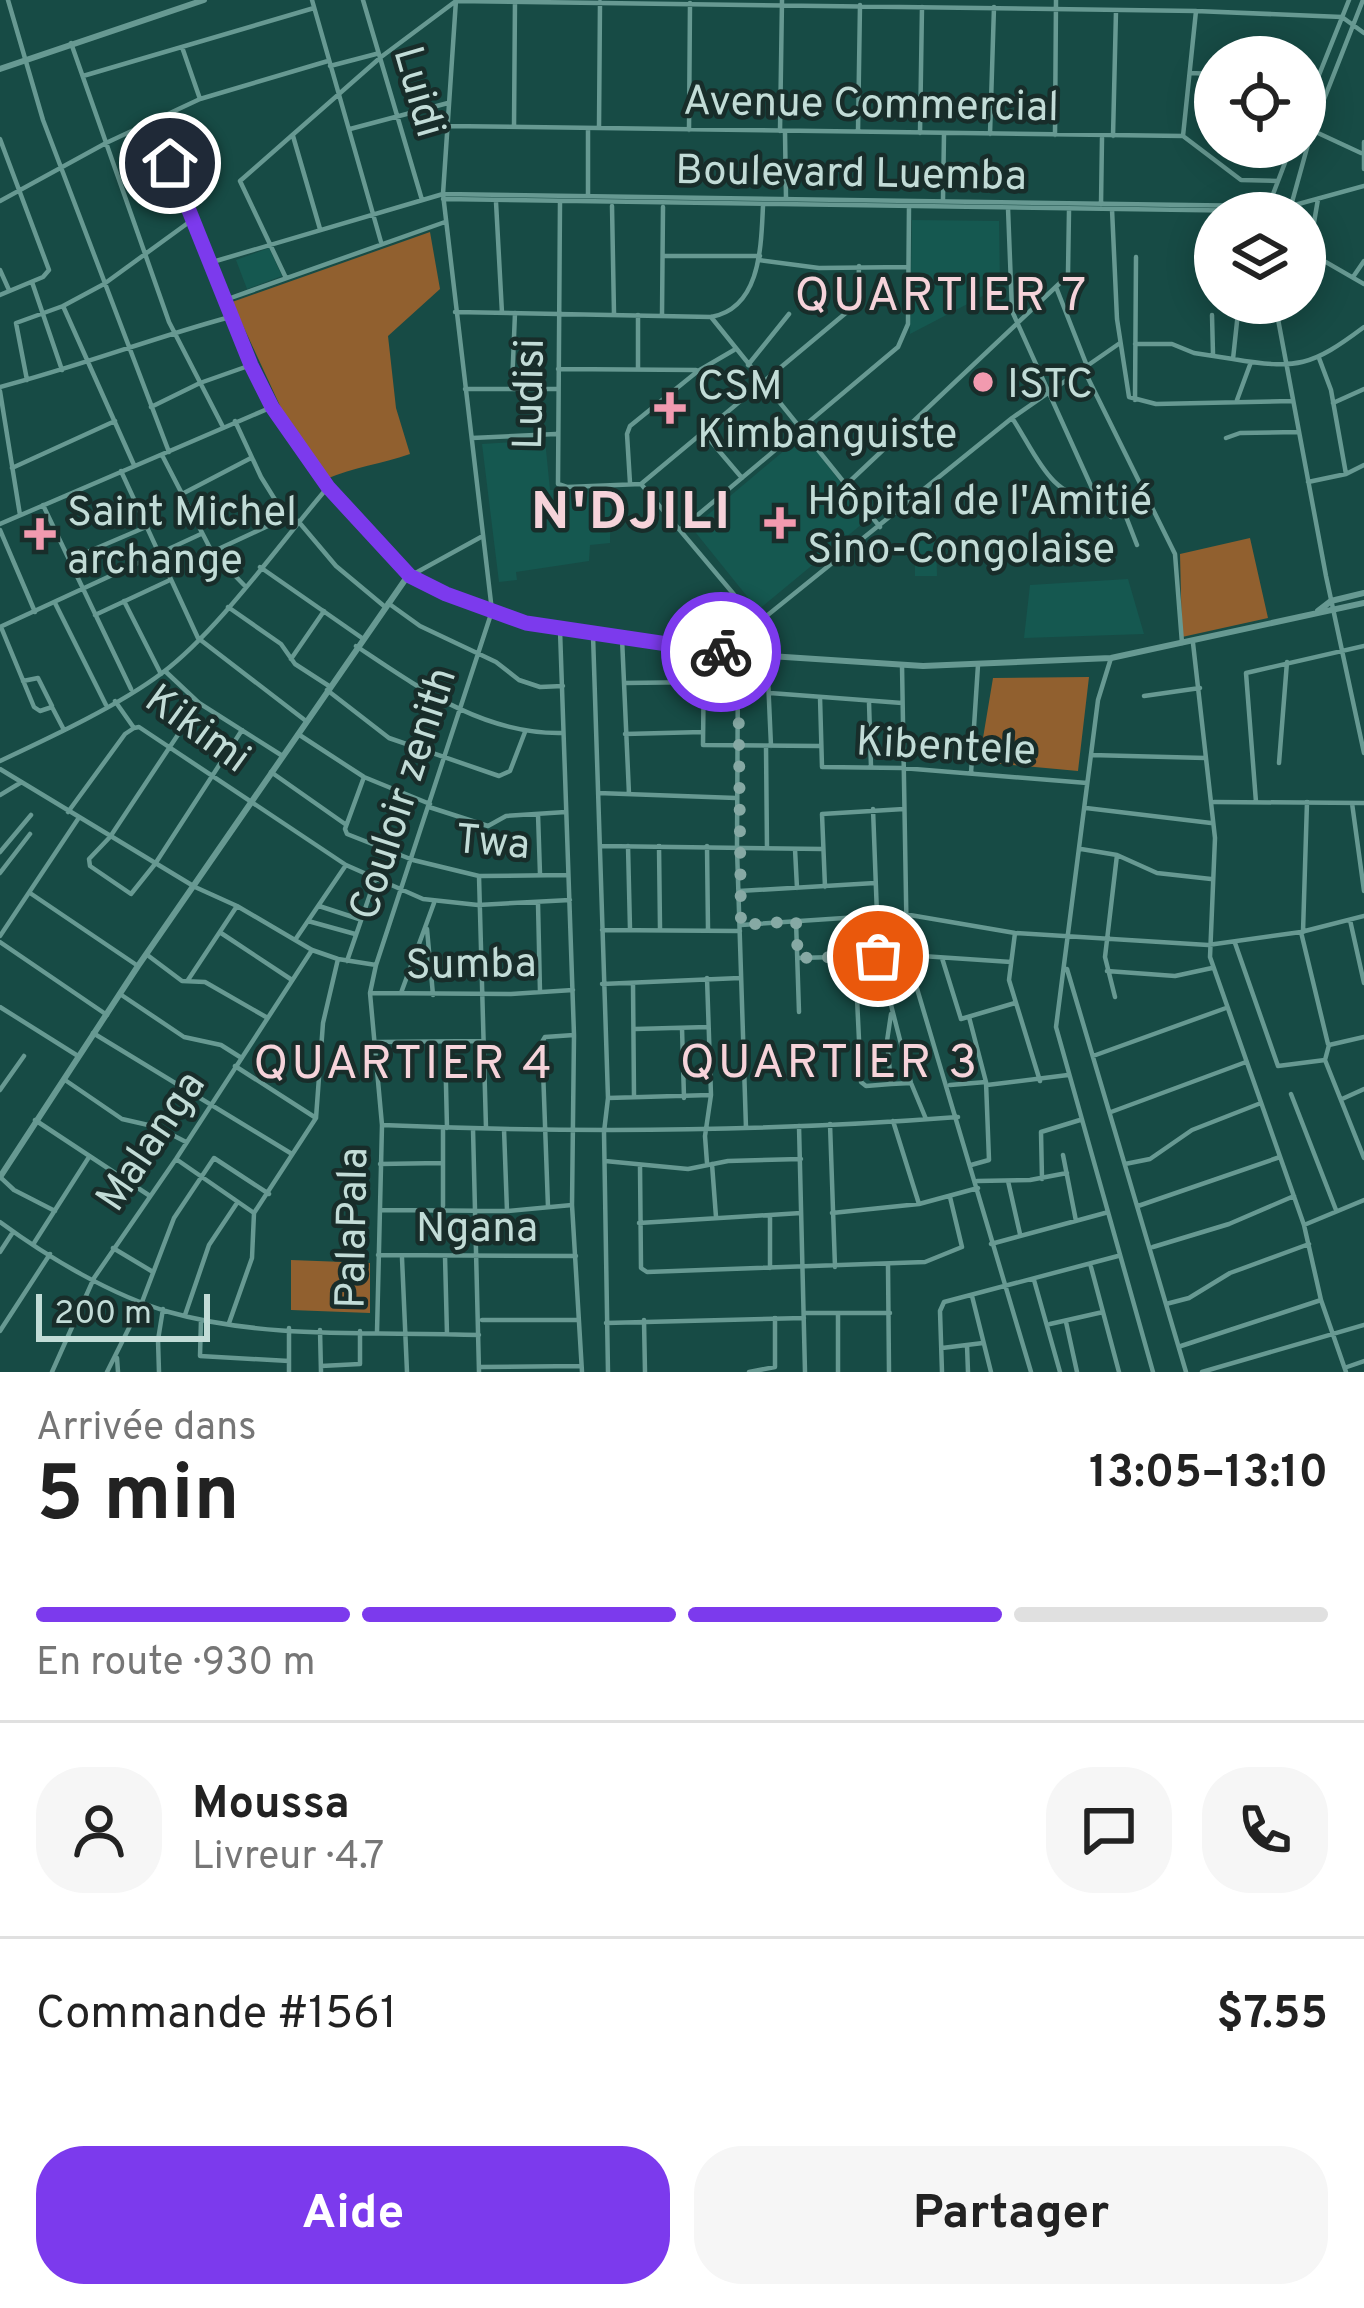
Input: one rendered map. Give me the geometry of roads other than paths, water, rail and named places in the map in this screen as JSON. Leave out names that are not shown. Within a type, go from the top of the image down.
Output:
[{"type":"street","points":[[8,0],[33,90],[181,494],[212,552],[244,585]]},
{"type":"street","points":[[0,69],[171,4],[204,0]]},
{"type":"street","name":"Luidi","points":[[363,0],[422,200]]},
{"type":"street","points":[[514,127],[515,0]]},
{"type":"street","points":[[1054,135],[1056,0]]},
{"type":"street","points":[[1326,58],[1349,0]]},
{"type":"street","points":[[1326,89],[1363,0]]},
{"type":"street","points":[[456,1],[443,197],[493,611]]},
{"type":"street","points":[[286,278],[240,182],[380,55],[456,1],[939,3],[1055,10],[1196,10],[1342,17],[1364,33]]},
{"type":"street","points":[[599,128],[600,1]]},
{"type":"street","points":[[782,3],[786,204]]},
{"type":"street","points":[[82,76],[312,4],[381,242]]},
{"type":"street","points":[[689,130],[690,4]]},
{"type":"street","points":[[858,132],[860,5]]},
{"type":"street","points":[[920,133],[922,5]]},
{"type":"street","points":[[989,134],[994,7]]},
{"type":"street","points":[[1196,10],[1183,136],[1241,180],[1278,182]]},
{"type":"street","points":[[1112,136],[1116,11]]},
{"type":"street","points":[[71,43],[173,332],[223,427]]},
{"type":"street","points":[[182,46],[200,98]]},
{"type":"street","points":[[0,201],[200,98],[380,55]]},
{"type":"street","points":[[1190,73],[1194,73]]},
{"type":"street","points":[[350,129],[448,103]]},
{"type":"street","points":[[153,119],[272,407],[328,487],[410,576],[493,611],[560,630],[704,650],[902,665],[1111,658],[1364,603]]},
{"type":"street","name":"Avenue Commercial","points":[[447,126],[1183,136]]},
{"type":"street","points":[[587,128],[588,201]]},
{"type":"street","points":[[943,205],[944,133]]},
{"type":"street","points":[[293,136],[320,229]]},
{"type":"street","points":[[1101,205],[1102,136]]},
{"type":"street","points":[[1326,137],[1361,153]]},
{"type":"street","points":[[0,139],[49,269],[0,295]]},
{"type":"street","points":[[1364,142],[1364,169]]},
{"type":"street","points":[[1274,192],[1283,168]]},
{"type":"street","points":[[1326,198],[1364,186]]},
{"type":"street","name":"Boulevard Luemba","points":[[209,263],[374,212],[443,197],[1194,209]]},
{"type":"street","points":[[496,199],[502,314]]},
{"type":"street","name":"Ludisi","points":[[560,200],[556,477],[562,487],[630,483]]},
{"type":"street","points":[[612,201],[614,314]]},
{"type":"street","points":[[662,315],[663,202]]},
{"type":"street","points":[[455,312],[726,314],[744,296],[759,258],[763,203]]},
{"type":"street","points":[[681,529],[898,347],[908,324],[909,204]]},
{"type":"street","points":[[1007,205],[1009,298],[1016,325],[1096,497],[1106,515],[1116,517],[1151,504]]},
{"type":"street","points":[[848,483],[1068,273],[1069,207]]},
{"type":"street","name":"Boulevard Luemba","points":[[1069,207],[1112,207]]},
{"type":"street","points":[[1112,207],[1127,394],[1156,404],[1292,400]]},
{"type":"street","points":[[27,380],[15,324],[104,284],[192,220]]},
{"type":"street","points":[[225,300],[445,222]]},
{"type":"street","points":[[664,256],[759,258],[818,268],[908,266]]},
{"type":"street","points":[[1135,400],[1136,256]]},
{"type":"street","points":[[1353,277],[1364,261]]},
{"type":"street","points":[[1326,262],[1364,284]]},
{"type":"street","points":[[640,484],[856,303],[859,266]]},
{"type":"street","points":[[0,270],[9,290]]},
{"type":"street","points":[[32,281],[62,370]]},
{"type":"street","points":[[1056,287],[1086,369],[1175,554],[1182,645]]},
{"type":"street","points":[[63,306],[134,466]]},
{"type":"street","points":[[512,388],[515,313]]},
{"type":"street","points":[[748,365],[788,314]]},
{"type":"street","points":[[638,315],[638,367]]},
{"type":"street","points":[[20,515],[0,389],[232,316]]},
{"type":"street","points":[[711,317],[880,526]]},
{"type":"street","points":[[1212,324],[1213,354]]},
{"type":"street","points":[[1233,358],[1237,324]]},
{"type":"street","points":[[1279,324],[1331,601],[1360,714],[1364,753]]},
{"type":"street","points":[[1135,344],[1172,344],[1188,352],[1286,367],[1319,356],[1364,327]]},
{"type":"street","points":[[722,652],[1012,418],[1120,343]]},
{"type":"street","points":[[735,350],[698,371],[628,429],[630,483],[640,484],[758,623],[767,656],[769,693],[767,848]]},
{"type":"street","points":[[1319,356],[1346,474]]},
{"type":"street","points":[[1237,400],[1251,362]]},
{"type":"street","points":[[151,407],[251,365]]},
{"type":"street","points":[[558,369],[698,371]]},
{"type":"street","points":[[465,389],[558,389]]},
{"type":"street","points":[[1333,403],[1364,389]]},
{"type":"street","points":[[35,612],[0,527],[272,407]]},
{"type":"street","points":[[1012,418],[1059,489],[1074,497],[1096,497]]},
{"type":"street","points":[[12,469],[115,421]]},
{"type":"street","points":[[235,422],[286,517],[336,566],[420,626],[478,653],[530,685],[563,686]]},
{"type":"street","points":[[703,432],[742,479]]},
{"type":"street","points":[[1226,438],[1240,433],[1298,432]]},
{"type":"street","points":[[472,438],[557,434]]},
{"type":"street","points":[[181,494],[251,458]]},
{"type":"street","points":[[1308,482],[1364,465]]},
{"type":"street","points":[[121,471],[198,638],[306,721]]},
{"type":"street","points":[[0,745],[3,759],[163,673],[228,607],[328,487]]},
{"type":"street","points":[[43,505],[132,691]]},
{"type":"street","points":[[1125,514],[1137,545]]},
{"type":"street","points":[[212,552],[286,517]]},
{"type":"street","points":[[71,559],[146,527]]},
{"type":"street","points":[[52,706],[36,709],[0,627],[201,534]]},
{"type":"street","points":[[55,1211],[14,1190],[0,1177],[35,1120],[385,604],[410,576],[483,536]]},
{"type":"street","points":[[260,567],[362,638]]},
{"type":"street","points":[[95,615],[170,580]]},
{"type":"street","points":[[1315,613],[1331,601],[1364,593]]},
{"type":"street","name":"Kikimi","points":[[124,601],[163,673],[199,704],[282,755]]},
{"type":"street","points":[[55,603],[106,705]]},
{"type":"street","points":[[228,607],[281,644],[291,659],[385,736],[499,776],[508,774],[524,732]]},
{"type":"street","points":[[291,659],[324,611]]},
{"type":"street","name":"Couloir zenith","points":[[375,1042],[370,994],[376,965],[493,611]]},
{"type":"street","points":[[473,1129],[479,1370],[582,1369],[572,1205],[576,1130],[560,630]]},
{"type":"street","points":[[593,635],[608,1098],[604,1132],[608,1372]]},
{"type":"street","points":[[622,638],[629,794]]},
{"type":"street","points":[[1193,643],[1213,824],[1208,945],[1212,968],[1304,1225],[1321,1300],[1345,1370],[1364,1361]]},
{"type":"street","points":[[356,646],[458,710],[524,732],[565,733]]},
{"type":"street","points":[[1256,802],[1246,673],[1364,646]]},
{"type":"street","points":[[704,650],[704,746],[819,746],[820,698]]},
{"type":"street","points":[[738,654],[737,849],[746,1130]]},
{"type":"street","points":[[1111,658],[1098,700],[1056,1027],[1153,1372]]},
{"type":"street","points":[[1279,763],[1287,662]]},
{"type":"street","points":[[971,773],[978,664]]},
{"type":"street","points":[[902,665],[907,955],[1031,1372]]},
{"type":"street","points":[[23,681],[38,678],[64,730]]},
{"type":"street","points":[[623,683],[704,682]]},
{"type":"street","points":[[1144,696],[1200,688]]},
{"type":"street","name":"Kibentele","points":[[769,693],[902,703]]},
{"type":"street","name":"Kikimi","points":[[115,701],[134,728],[170,746],[346,865],[434,902],[478,905],[570,900]]},
{"type":"street","points":[[869,702],[871,766]]},
{"type":"street","points":[[199,704],[110,838],[89,859],[90,866],[134,894],[242,730]]},
{"type":"street","points":[[68,812],[124,734],[134,728]]},
{"type":"street","points":[[625,734],[703,732]]},
{"type":"street","name":"Twa","points":[[297,734],[364,777],[488,826],[506,816],[566,812]]},
{"type":"street","name":"Kibentele","points":[[819,746],[822,767],[902,767],[1088,783]]},
{"type":"street","points":[[1091,755],[1205,758]]},
{"type":"street","points":[[0,769],[110,838],[312,950],[376,965]]},
{"type":"street","name":"Twa","points":[[271,772],[346,826],[347,834],[413,860],[479,876],[569,875]]},
{"type":"street","points":[[346,826],[364,777]]},
{"type":"street","points":[[0,795],[20,783]]},
{"type":"street","points":[[598,793],[738,798]]},
{"type":"street","points":[[1211,802],[1364,803]]},
{"type":"street","points":[[1306,802],[1302,932],[1329,1045],[1325,1060],[1364,1158]]},
{"type":"street","points":[[1352,803],[1364,891]]},
{"type":"street","points":[[1086,808],[1213,824]]},
{"type":"street","points":[[873,809],[878,915]]},
{"type":"street","points":[[825,887],[824,812],[904,809]]},
{"type":"street","points":[[538,814],[540,875]]},
{"type":"street","points":[[0,852],[32,815]]},
{"type":"street","points":[[79,819],[0,937],[107,1016]]},
{"type":"street","points":[[0,873],[30,834]]},
{"type":"street","points":[[628,845],[630,929]]},
{"type":"street","points":[[599,846],[824,849]]},
{"type":"street","points":[[659,846],[659,928]]},
{"type":"street","points":[[707,846],[708,929]]},
{"type":"street","points":[[795,849],[797,888]]},
{"type":"street","points":[[1081,850],[1117,855],[1157,873],[1211,879]]},
{"type":"street","points":[[1115,998],[1107,971],[1106,939],[1117,855]]},
{"type":"street","points":[[295,940],[346,865]]},
{"type":"street","points":[[479,876],[486,1129]]},
{"type":"street","points":[[347,961],[376,877]]},
{"type":"street","points":[[739,891],[875,883]]},
{"type":"street","points":[[30,893],[138,966]]},
{"type":"street","points":[[401,995],[434,902]]},
{"type":"street","points":[[538,903],[540,992]]},
{"type":"street","points":[[188,980],[237,906]]},
{"type":"street","points":[[318,906],[359,919]]},
{"type":"street","points":[[602,930],[741,928],[904,914],[1015,933],[1208,945],[1302,932],[1364,916]]},
{"type":"street","points":[[1350,920],[1364,983]]},
{"type":"street","points":[[308,921],[355,934]]},
{"type":"street","points":[[796,921],[799,1012]]},
{"type":"street","points":[[427,926],[434,995]]},
{"type":"street","points":[[219,932],[292,980]]},
{"type":"street","points":[[1015,933],[1010,980],[1040,1081]]},
{"type":"street","points":[[1235,943],[1278,1066],[1325,1060]]},
{"type":"street","name":"Malanga","points":[[52,1372],[94,1278],[312,950]]},
{"type":"street","points":[[146,955],[182,981],[205,982],[266,1017]]},
{"type":"street","points":[[798,958],[907,955],[1011,962]]},
{"type":"street","points":[[855,956],[861,1082],[866,1086],[911,1083]]},
{"type":"street","points":[[878,956],[911,1083],[926,1119]]},
{"type":"street","points":[[942,958],[960,1018],[1015,1003]]},
{"type":"street","points":[[229,1323],[252,1258],[254,1213],[316,1118],[323,1023],[338,959]]},
{"type":"street","points":[[1066,966],[1186,1372]]},
{"type":"street","points":[[1107,971],[1175,976],[1212,968]]},
{"type":"street","points":[[707,978],[711,1095],[705,1136],[716,1217]]},
{"type":"street","points":[[602,984],[742,978]]},
{"type":"street","points":[[632,981],[634,1097]]},
{"type":"street","name":"Sumba","points":[[370,994],[573,990]]},
{"type":"street","points":[[120,994],[184,1037],[221,1045],[240,1057]]},
{"type":"street","points":[[0,1007],[78,1056]]},
{"type":"street","points":[[1093,1056],[1226,1008]]},
{"type":"street","points":[[891,1084],[887,1031],[892,1013]]},
{"type":"street","points":[[969,1016],[987,1083],[988,1160],[970,1166]]},
{"type":"street","points":[[682,1028],[684,1098]]},
{"type":"street","points":[[635,1029],[709,1028]]},
{"type":"street","points":[[93,1033],[292,1154]]},
{"type":"street","points":[[548,1208],[542,1039],[574,1035]]},
{"type":"street","points":[[1329,1045],[1364,1037]]},
{"type":"street","points":[[375,1042],[484,1041]]},
{"type":"street","name":"PalaPala","points":[[375,1042],[382,1125],[377,1331]]},
{"type":"street","points":[[443,1208],[445,1042]]},
{"type":"street","points":[[1,1087],[24,1056]]},
{"type":"street","points":[[1110,1112],[1246,1062]]},
{"type":"street","points":[[234,1066],[316,1118]]},
{"type":"street","points":[[949,1085],[1040,1081],[1068,1075]]},
{"type":"street","points":[[63,1079],[122,1119],[157,1127],[186,1142]]},
{"type":"street","points":[[1342,1099],[1364,1088]]},
{"type":"street","points":[[1291,1094],[1336,1210]]},
{"type":"street","points":[[608,1098],[711,1095]]},
{"type":"street","points":[[1125,1164],[1150,1159],[1192,1130],[1261,1103]]},
{"type":"street","points":[[382,1125],[604,1132],[746,1130],[958,1117]]},
{"type":"street","points":[[35,1120],[150,1196]]},
{"type":"street","points":[[892,1120],[919,1204]]},
{"type":"street","points":[[1042,1178],[1041,1132],[1080,1120]]},
{"type":"street","points":[[830,1124],[835,1267]]},
{"type":"street","points":[[800,1126],[805,1372]]},
{"type":"street","points":[[504,1129],[507,1211]]},
{"type":"street","points":[[1063,1155],[1076,1220]]},
{"type":"street","points":[[34,1244],[89,1157]]},
{"type":"street","points":[[1138,1206],[1280,1157]]},
{"type":"street","name":"Malanga","points":[[107,1372],[142,1302],[174,1218],[214,1158],[269,1194]]},
{"type":"street","points":[[605,1161],[688,1169],[801,1159]]},
{"type":"street","points":[[176,1160],[254,1213]]},
{"type":"street","points":[[380,1164],[443,1163]]},
{"type":"street","points":[[640,1166],[642,1270],[805,1269],[925,1262],[962,1247],[950,1196]]},
{"type":"street","points":[[832,1213],[919,1204],[977,1185],[1067,1173]]},
{"type":"street","points":[[1008,1180],[1020,1235]]},
{"type":"street","points":[[1150,1248],[1229,1224],[1294,1196]]},
{"type":"street","points":[[1304,1225],[1364,1200]]},
{"type":"street","points":[[185,1315],[209,1245],[237,1203]]},
{"type":"street","points":[[380,1210],[507,1211],[572,1205]]},
{"type":"street","points":[[639,1222],[802,1213]]},
{"type":"street","points":[[991,1244],[1105,1213]]},
{"type":"street","points":[[770,1215],[770,1268]]},
{"type":"street","points":[[0,1222],[94,1278],[142,1302],[185,1315],[289,1328],[479,1335]]},
{"type":"street","points":[[0,1252],[14,1232]]},
{"type":"street","points":[[1166,1304],[1189,1298],[1230,1273],[1309,1244]]},
{"type":"street","points":[[113,1248],[153,1272]]},
{"type":"street","points":[[0,1331],[50,1254]]},
{"type":"street","name":"Ngana","points":[[377,1255],[576,1256]]},
{"type":"street","points":[[402,1256],[407,1372]]},
{"type":"street","points":[[445,1256],[447,1334]]},
{"type":"street","points":[[942,1372],[940,1311],[944,1302],[1118,1256]]},
{"type":"street","points":[[888,1265],[889,1372]]},
{"type":"street","points":[[1090,1266],[1119,1372]]},
{"type":"street","points":[[1034,1280],[1060,1372]]},
{"type":"street","points":[[972,1294],[992,1372]]},
{"type":"street","points":[[1181,1346],[1321,1300]]},
{"type":"street","points":[[159,1372],[163,1309]]},
{"type":"street","points":[[1047,1325],[1103,1312]]},
{"type":"street","points":[[838,1313],[838,1372]]},
{"type":"street","points":[[606,1323],[890,1313]]},
{"type":"street","points":[[201,1318],[200,1356],[289,1361]]},
{"type":"street","points":[[749,1372],[776,1367],[775,1318]]},
{"type":"street","points":[[480,1320],[578,1320]]},
{"type":"street","points":[[644,1321],[645,1372]]},
{"type":"street","points":[[1066,1322],[1078,1372]]},
{"type":"street","points":[[1202,1372],[1364,1325]]},
{"type":"street","points":[[289,1328],[289,1372]]},
{"type":"street","points":[[320,1330],[321,1369],[360,1364],[360,1331]]},
{"type":"street","points":[[942,1348],[983,1343]]},
{"type":"street","points":[[967,1345],[968,1372]]},
{"type":"street","points":[[117,1352],[118,1372]]},
{"type":"place","name":"ISTC","points":[[983,382]]},
{"type":"place","name":"CSM Kimbanguiste","points":[[670,408]]},
{"type":"place","name":"Hôpital de l'Amitié Sino-Congolaise","points":[[780,523]]},
{"type":"place","name":"Saint Michel archange","points":[[40,534]]},
{"type":"district","name":"QUARTIER 7","points":[[942,293]]},
{"type":"district","name":"N'DJILI","points":[[632,509]]},
{"type":"district","name":"QUARTIER 3","points":[[830,1060]]},
{"type":"district","name":"QUARTIER 4","points":[[404,1061]]}]
